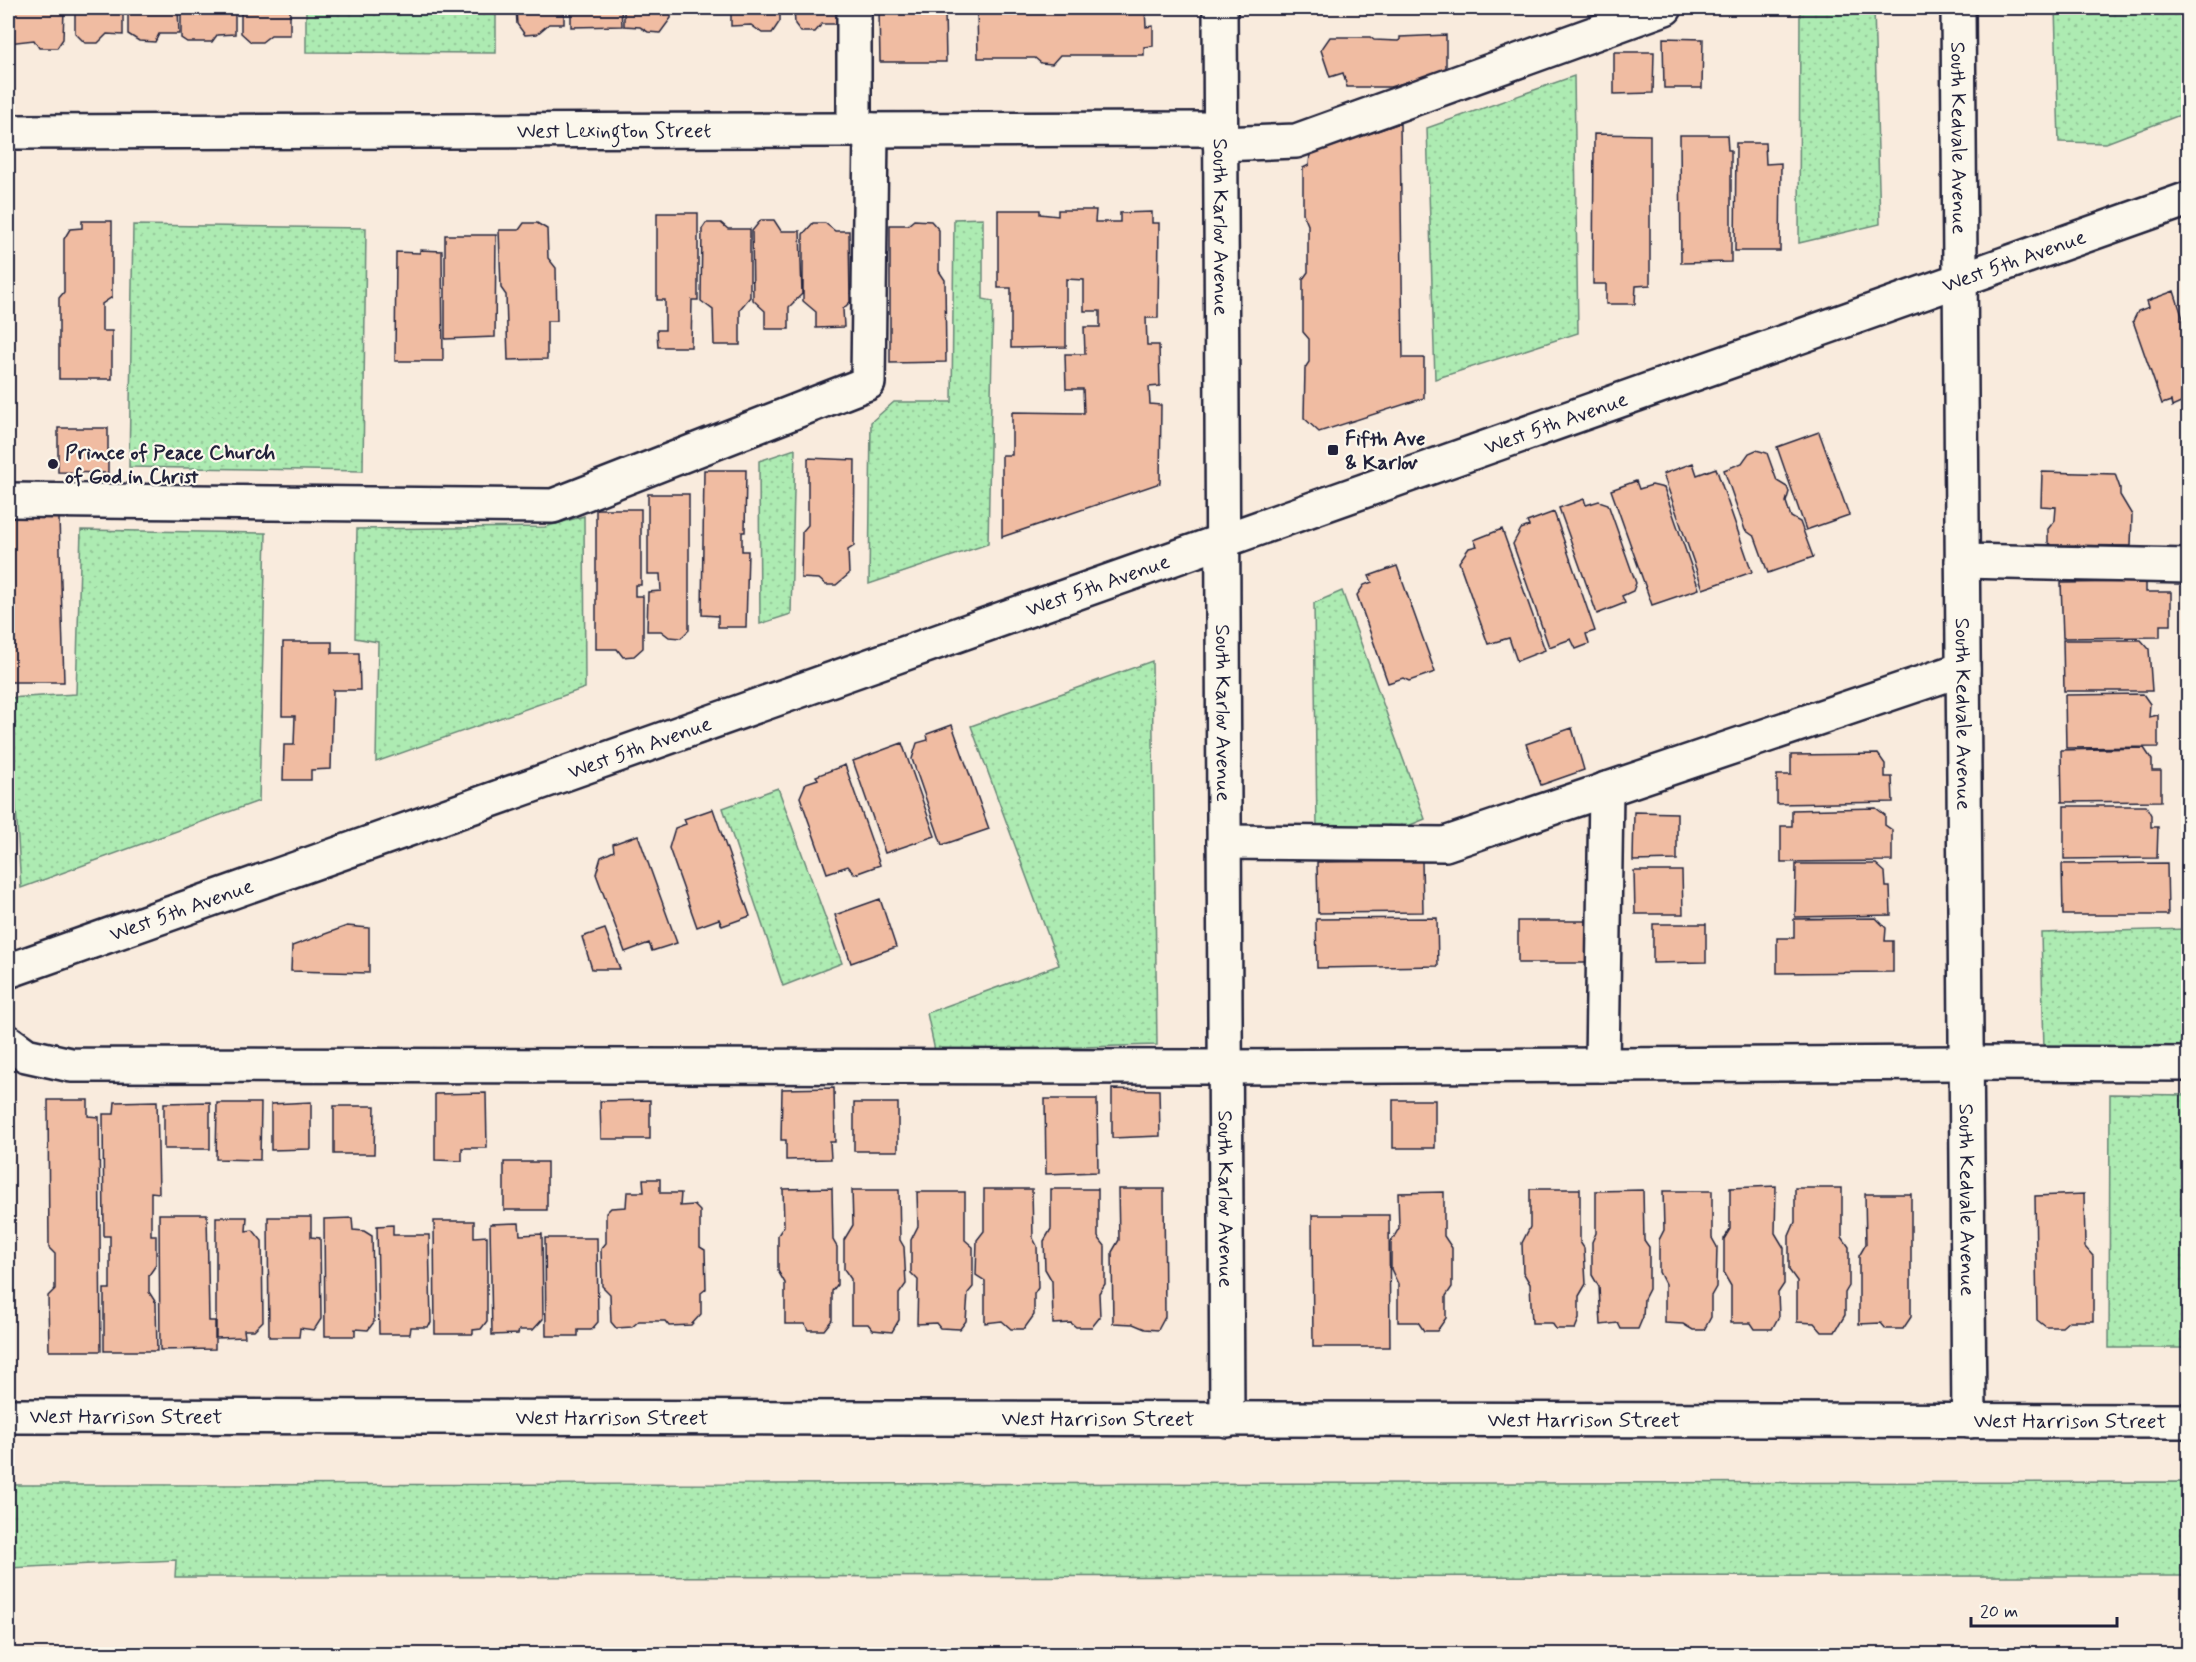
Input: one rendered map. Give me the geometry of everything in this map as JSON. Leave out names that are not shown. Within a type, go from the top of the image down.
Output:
[{"type":"street","points":[[8,500],[553,506],[868,382],[863,130],[854,8]]},
{"type":"street","name":"South Karlov Avenue","points":[[1220,8],[1227,1420]]},
{"type":"street","name":"West Lexington Street","points":[[8,132],[863,130],[1220,136],[1296,141],[1589,21],[1665,8]]},
{"type":"street","name":"South Kedvale Avenue","points":[[1958,8],[1969,1421]]},
{"type":"street","name":"West 5th Avenue","points":[[8,970],[2188,199]]},
{"type":"street","points":[[1962,561],[2188,566]]},
{"type":"street","points":[[1224,842],[1445,844],[1963,669]]},
{"type":"street","points":[[1602,1065],[1606,789]]},
{"type":"street","points":[[8,1042],[26,1055],[71,1065],[1225,1067],[2188,1064]]},
{"type":"street","name":"West Harrison Street","points":[[8,1416],[2188,1421]]},
{"type":"green space","points":[[306,8],[496,8],[496,53],[306,52]]},
{"type":"green space","points":[[1800,8],[1874,8],[1880,224],[1799,243]]},
{"type":"green space","points":[[2055,8],[2188,8],[2188,112],[2106,143],[2059,142]]},
{"type":"green space","points":[[1574,76],[1578,333],[1435,379],[1427,128]]},
{"type":"green space","points":[[983,218],[983,299],[993,301],[988,544],[869,584],[871,422],[894,402],[952,402],[954,219]]},
{"type":"green space","points":[[133,225],[366,228],[363,471],[129,467]]},
{"type":"green space","points":[[795,449],[791,614],[760,624],[759,461]]},
{"type":"green space","points":[[584,516],[585,688],[376,762],[378,642],[355,638],[357,529],[545,527]]},
{"type":"green space","points":[[81,530],[266,533],[259,801],[21,888],[15,791],[8,790],[8,698],[76,694]]},
{"type":"green space","points":[[1342,591],[1425,819],[1398,830],[1317,829],[1314,603]]},
{"type":"green space","points":[[1152,661],[1157,1045],[935,1051],[927,1013],[1059,965],[971,726]]},
{"type":"green space","points":[[778,788],[842,963],[783,986],[723,808]]},
{"type":"green space","points":[[2188,929],[2188,1046],[2044,1050],[2041,933]]},
{"type":"green space","points":[[2110,1094],[2188,1095],[2188,1348],[2109,1348]]},
{"type":"green space","points":[[2188,1482],[2188,1576],[175,1577],[176,1560],[8,1568],[8,1485]]},
{"type":"building","points":[[8,8],[66,8],[63,39],[57,48],[39,48],[34,40],[8,43]]},
{"type":"building","points":[[75,8],[123,8],[123,35],[107,34],[98,43],[85,43],[75,33]]},
{"type":"building","points":[[128,8],[178,8],[179,34],[159,34],[155,42],[139,41],[128,34]]},
{"type":"building","points":[[181,8],[235,8],[235,34],[217,35],[212,42],[187,42],[181,38]]},
{"type":"building","points":[[241,8],[290,8],[290,35],[271,35],[262,42],[251,42],[241,33]]},
{"type":"building","points":[[516,8],[564,8],[564,24],[549,24],[537,34],[525,35],[517,24]]},
{"type":"building","points":[[571,8],[621,8],[622,26],[571,27]]},
{"type":"building","points":[[624,8],[671,8],[671,18],[660,33],[648,32],[640,27],[624,26]]},
{"type":"building","points":[[731,8],[780,8],[780,21],[772,33],[762,33],[751,25],[731,26]]},
{"type":"building","points":[[794,8],[837,8],[838,24],[822,24],[815,32],[801,32],[795,24]]},
{"type":"building","points":[[930,8],[930,11],[945,11],[946,62],[880,62],[879,9]]},
{"type":"building","points":[[977,8],[1145,8],[1146,27],[1153,26],[1153,46],[1144,47],[1144,55],[1060,55],[1052,64],[1041,63],[1035,58],[978,58]]},
{"type":"building","points":[[1446,35],[1446,70],[1390,87],[1347,87],[1343,73],[1330,77],[1321,50],[1330,37],[1370,37],[1374,40],[1398,41],[1400,37]]},
{"type":"building","points":[[1663,38],[1703,39],[1702,88],[1664,88]]},
{"type":"building","points":[[1614,52],[1654,52],[1653,93],[1614,94]]},
{"type":"building","points":[[1400,123],[1403,358],[1424,358],[1424,398],[1319,432],[1304,418],[1305,368],[1309,362],[1309,339],[1303,332],[1303,279],[1308,272],[1308,225],[1303,213],[1303,168],[1309,165],[1310,154]]},
{"type":"building","points":[[1594,134],[1650,135],[1650,285],[1636,286],[1635,304],[1606,304],[1606,284],[1593,284]]},
{"type":"building","points":[[1680,135],[1727,135],[1728,150],[1731,150],[1731,262],[1681,263]]},
{"type":"building","points":[[1736,143],[1765,143],[1766,164],[1781,163],[1780,251],[1735,251]]},
{"type":"building","points":[[998,210],[1040,210],[1040,214],[1058,216],[1058,210],[1096,210],[1095,222],[1120,222],[1120,213],[1152,212],[1152,223],[1159,223],[1158,318],[1146,318],[1147,345],[1159,345],[1160,386],[1149,387],[1150,404],[1161,405],[1160,483],[1002,537],[1002,455],[1012,455],[1012,412],[1084,413],[1083,389],[1066,389],[1065,354],[1085,354],[1084,327],[1100,327],[1100,311],[1084,311],[1084,280],[1066,279],[1066,347],[1011,348],[1011,288],[998,288]]},
{"type":"building","points":[[657,213],[698,213],[698,300],[692,300],[691,347],[658,347],[657,330],[665,330],[665,300],[657,300]]},
{"type":"building","points":[[761,220],[774,220],[781,231],[800,231],[802,294],[789,307],[789,329],[765,329],[765,311],[753,300],[752,231]]},
{"type":"building","points":[[914,220],[931,221],[939,230],[939,271],[945,280],[946,362],[890,363],[890,225],[908,225]]},
{"type":"building","points":[[82,221],[112,221],[112,297],[102,304],[102,331],[112,331],[112,379],[59,379],[59,298],[64,292],[64,239],[70,229],[82,228]]},
{"type":"building","points":[[524,223],[537,223],[547,229],[548,258],[556,268],[557,321],[547,321],[547,359],[508,360],[506,295],[501,288],[499,230],[519,230]]},
{"type":"building","points":[[706,223],[721,223],[728,229],[750,229],[750,297],[740,309],[740,345],[714,345],[713,310],[701,301],[702,229]]},
{"type":"building","points":[[813,223],[825,223],[835,231],[849,231],[850,302],[843,309],[844,327],[816,328],[816,312],[803,301],[803,234]]},
{"type":"building","points":[[445,235],[496,235],[495,337],[445,339]]},
{"type":"building","points":[[420,250],[442,251],[443,361],[395,361],[396,252],[420,253]]},
{"type":"building","points":[[2174,291],[2188,334],[2188,410],[2183,402],[2172,407],[2171,401],[2162,404],[2133,321],[2138,311],[2149,307],[2147,301]]},
{"type":"building","points":[[58,428],[108,428],[108,473],[58,472]]},
{"type":"building","points":[[1819,432],[1849,515],[1806,530],[1777,447]]},
{"type":"building","points":[[1756,450],[1767,453],[1777,481],[1787,487],[1789,492],[1786,502],[1791,517],[1800,522],[1813,557],[1768,573],[1755,537],[1745,530],[1724,470],[1742,463],[1749,453]]},
{"type":"building","points":[[808,458],[855,460],[854,546],[848,550],[849,574],[836,585],[826,585],[819,579],[801,578],[802,532],[808,525]]},
{"type":"building","points":[[1693,463],[1697,475],[1716,468],[1752,572],[1703,589],[1663,474]]},
{"type":"building","points":[[704,470],[746,470],[745,532],[742,532],[742,551],[748,551],[746,627],[718,627],[718,616],[702,615]]},
{"type":"building","points":[[2042,472],[2115,474],[2120,495],[2132,515],[2131,546],[2052,545],[2048,542],[2048,529],[2055,520],[2056,507],[2041,506]]},
{"type":"building","points":[[1636,481],[1639,489],[1652,485],[1664,488],[1699,589],[1652,605],[1611,490]]},
{"type":"building","points":[[648,494],[689,494],[689,630],[681,638],[669,637],[661,631],[647,631],[648,592],[661,591],[660,574],[648,574]]},
{"type":"building","points":[[1584,499],[1586,505],[1599,501],[1608,504],[1636,583],[1633,591],[1622,596],[1625,603],[1597,614],[1559,508]]},
{"type":"building","points":[[596,509],[641,509],[641,585],[635,585],[635,596],[643,596],[643,648],[634,656],[623,657],[617,649],[596,649]]},
{"type":"building","points":[[1554,512],[1595,631],[1586,634],[1589,644],[1576,649],[1571,639],[1549,647],[1513,544],[1521,529],[1529,526],[1527,522]]},
{"type":"building","points":[[8,517],[59,518],[64,682],[8,682]]},
{"type":"building","points":[[1502,529],[1545,650],[1517,661],[1509,638],[1488,644],[1459,562],[1469,548],[1477,546],[1474,540]]},
{"type":"building","points":[[1397,566],[1435,672],[1409,681],[1403,678],[1388,683],[1357,595],[1364,585],[1372,582],[1369,576]]},
{"type":"building","points":[[2146,582],[2146,592],[2171,592],[2171,625],[2160,625],[2160,637],[2063,638],[2061,583]]},
{"type":"building","points":[[2063,640],[2141,640],[2149,649],[2152,691],[2064,691]]},
{"type":"building","points":[[283,642],[332,642],[332,653],[359,653],[360,690],[333,690],[331,769],[311,770],[311,780],[283,780],[284,745],[294,745],[295,716],[282,716]]},
{"type":"building","points":[[2143,694],[2150,704],[2149,717],[2158,715],[2158,747],[2066,748],[2065,695]]},
{"type":"building","points":[[952,725],[989,829],[942,845],[912,759],[917,743],[928,740],[927,734]]},
{"type":"building","points":[[1572,728],[1584,770],[1541,785],[1526,744]]},
{"type":"building","points":[[902,743],[935,836],[885,853],[853,761]]},
{"type":"building","points":[[2144,748],[2152,760],[2152,771],[2161,771],[2161,801],[2062,802],[2061,750]]},
{"type":"building","points":[[1878,754],[1885,764],[1885,777],[1892,777],[1893,802],[1777,804],[1777,775],[1791,775],[1791,755]]},
{"type":"building","points":[[845,765],[880,865],[855,874],[848,866],[827,873],[800,797],[806,783],[818,779],[816,776]]},
{"type":"building","points":[[8,803],[11,887],[8,889]]},
{"type":"building","points":[[2064,806],[2146,806],[2151,815],[2151,827],[2158,827],[2157,858],[2064,859]]},
{"type":"building","points":[[1876,808],[1885,815],[1885,825],[1892,830],[1892,861],[1781,862],[1781,826],[1792,826],[1792,810]]},
{"type":"building","points":[[713,809],[750,916],[722,926],[719,919],[697,927],[669,848],[675,828],[686,824],[684,819]]},
{"type":"building","points":[[1634,812],[1677,813],[1677,860],[1633,861]]},
{"type":"building","points":[[638,835],[677,943],[652,951],[649,943],[625,952],[596,874],[601,857],[614,851],[613,844]]},
{"type":"building","points":[[1422,861],[1423,912],[1318,913],[1317,862]]},
{"type":"building","points":[[2167,863],[2168,915],[2063,915],[2062,864]]},
{"type":"building","points":[[1796,864],[1876,864],[1885,872],[1886,887],[1890,887],[1891,915],[1795,917]]},
{"type":"building","points":[[1634,871],[1682,871],[1683,914],[1635,914]]},
{"type":"building","points":[[880,899],[896,947],[851,963],[835,915]]},
{"type":"building","points":[[1437,918],[1438,966],[1317,968],[1316,919]]},
{"type":"building","points":[[1876,918],[1886,928],[1885,941],[1893,941],[1893,972],[1777,973],[1777,938],[1794,938],[1794,919]]},
{"type":"building","points":[[1518,921],[1587,921],[1587,963],[1518,963]]},
{"type":"building","points":[[1653,924],[1706,924],[1706,962],[1653,963]]},
{"type":"building","points":[[347,926],[369,928],[369,973],[291,971],[292,946]]},
{"type":"building","points":[[605,929],[620,969],[592,969],[582,937]]},
{"type":"building","points":[[834,1088],[835,1142],[830,1142],[831,1159],[786,1160],[786,1140],[781,1140],[782,1089]]},
{"type":"building","points":[[1112,1089],[1159,1090],[1160,1136],[1112,1138]]},
{"type":"building","points":[[486,1093],[487,1148],[462,1148],[462,1161],[435,1160],[435,1094]]},
{"type":"building","points":[[1045,1099],[1097,1099],[1098,1172],[1046,1174]]},
{"type":"building","points":[[48,1100],[88,1100],[88,1116],[99,1117],[101,1351],[49,1351],[48,1296],[55,1289],[55,1254],[49,1248]]},
{"type":"building","points":[[650,1100],[650,1139],[601,1139],[600,1101]]},
{"type":"building","points":[[1393,1100],[1435,1100],[1435,1148],[1393,1148]]},
{"type":"building","points":[[157,1101],[159,1193],[151,1192],[151,1235],[156,1235],[156,1265],[149,1275],[149,1292],[156,1303],[157,1351],[104,1351],[104,1289],[110,1289],[110,1236],[104,1236],[103,1114],[114,1114],[115,1102]]},
{"type":"building","points":[[210,1102],[210,1149],[164,1149],[164,1103]]},
{"type":"building","points":[[311,1102],[311,1149],[271,1150],[271,1104]]},
{"type":"building","points":[[217,1103],[261,1103],[260,1160],[216,1159]]},
{"type":"building","points":[[854,1103],[898,1103],[898,1151],[854,1151]]},
{"type":"building","points":[[334,1106],[375,1106],[374,1154],[334,1154]]},
{"type":"building","points":[[504,1162],[547,1162],[547,1210],[504,1210]]},
{"type":"building","points":[[643,1179],[660,1179],[660,1193],[681,1193],[680,1206],[694,1205],[700,1211],[700,1247],[705,1250],[706,1289],[701,1293],[701,1314],[691,1325],[669,1326],[665,1321],[639,1321],[632,1327],[616,1328],[611,1322],[610,1294],[602,1286],[601,1249],[606,1243],[606,1213],[611,1208],[626,1207],[627,1192],[644,1192]]},
{"type":"building","points":[[1776,1186],[1775,1233],[1784,1248],[1784,1284],[1778,1293],[1779,1316],[1772,1329],[1755,1329],[1751,1323],[1731,1323],[1731,1286],[1724,1274],[1724,1239],[1730,1229],[1730,1188]]},
{"type":"building","points":[[832,1188],[833,1240],[837,1247],[837,1285],[832,1291],[832,1320],[824,1330],[808,1330],[805,1324],[785,1324],[785,1283],[778,1271],[778,1235],[784,1226],[783,1189]]},
{"type":"building","points":[[1795,1188],[1842,1188],[1842,1237],[1849,1247],[1849,1286],[1845,1293],[1845,1315],[1835,1332],[1822,1332],[1814,1323],[1797,1322],[1797,1281],[1789,1270],[1789,1236],[1795,1222]]},
{"type":"building","points":[[984,1189],[1032,1189],[1033,1238],[1037,1246],[1038,1288],[1034,1294],[1034,1315],[1024,1329],[1011,1329],[1002,1321],[985,1323],[985,1281],[976,1275],[977,1240],[984,1231]]},
{"type":"building","points":[[1051,1189],[1098,1189],[1098,1237],[1105,1246],[1105,1284],[1099,1293],[1100,1317],[1092,1327],[1076,1327],[1071,1323],[1053,1324],[1052,1281],[1045,1269],[1044,1241],[1051,1229]]},
{"type":"building","points":[[1118,1189],[1164,1189],[1165,1317],[1158,1330],[1145,1329],[1133,1324],[1113,1323],[1112,1252],[1119,1240]]},
{"type":"building","points":[[1530,1189],[1580,1189],[1580,1242],[1584,1248],[1586,1284],[1579,1296],[1579,1319],[1575,1329],[1556,1329],[1552,1323],[1532,1323],[1530,1284],[1523,1272],[1522,1243],[1530,1227]]},
{"type":"building","points":[[852,1190],[899,1190],[900,1240],[904,1247],[906,1284],[899,1294],[899,1320],[892,1332],[873,1330],[868,1324],[851,1324],[851,1279],[844,1269],[844,1240],[853,1225]]},
{"type":"building","points":[[1643,1190],[1644,1240],[1649,1247],[1649,1289],[1644,1299],[1643,1317],[1638,1329],[1621,1329],[1618,1323],[1601,1325],[1599,1287],[1592,1275],[1592,1242],[1596,1233],[1596,1191]]},
{"type":"building","points":[[1663,1191],[1712,1191],[1712,1238],[1717,1247],[1716,1287],[1711,1296],[1711,1317],[1704,1330],[1693,1330],[1683,1324],[1665,1323],[1665,1284],[1659,1272],[1659,1240],[1664,1230]]},
{"type":"building","points":[[917,1192],[965,1192],[965,1240],[973,1247],[973,1287],[968,1293],[966,1321],[960,1329],[940,1328],[936,1323],[917,1324],[918,1280],[911,1273],[911,1240],[918,1226]]},
{"type":"building","points":[[1444,1192],[1444,1236],[1452,1248],[1452,1287],[1446,1296],[1446,1318],[1437,1331],[1424,1331],[1418,1322],[1398,1322],[1398,1284],[1391,1269],[1391,1242],[1399,1228],[1398,1193]]},
{"type":"building","points":[[1865,1194],[1911,1194],[1911,1317],[1903,1329],[1886,1329],[1881,1323],[1859,1324],[1859,1256],[1866,1244]]},
{"type":"building","points":[[2084,1194],[2085,1247],[2093,1256],[2093,1321],[2069,1321],[2062,1327],[2046,1327],[2037,1320],[2035,1196]]},
{"type":"building","points":[[159,1214],[207,1214],[209,1321],[215,1321],[215,1349],[160,1350]]},
{"type":"building","points":[[1312,1215],[1389,1215],[1390,1347],[1313,1347]]},
{"type":"building","points":[[216,1217],[247,1217],[246,1231],[253,1230],[262,1241],[263,1321],[254,1330],[244,1330],[245,1337],[216,1338]]},
{"type":"building","points":[[268,1217],[311,1217],[311,1237],[320,1238],[321,1319],[314,1330],[300,1328],[299,1337],[269,1337]]},
{"type":"building","points":[[352,1218],[353,1230],[364,1231],[372,1236],[374,1322],[368,1330],[355,1329],[355,1336],[325,1336],[324,1219]]},
{"type":"building","points":[[434,1221],[474,1221],[474,1237],[487,1236],[487,1321],[481,1329],[473,1330],[473,1334],[435,1334]]},
{"type":"building","points":[[519,1223],[520,1235],[542,1234],[543,1319],[533,1330],[519,1330],[518,1334],[492,1335],[490,1224]]},
{"type":"building","points":[[393,1225],[393,1235],[429,1235],[431,1323],[427,1327],[411,1327],[410,1334],[379,1334],[377,1226]]},
{"type":"building","points":[[545,1238],[597,1238],[598,1322],[591,1330],[578,1330],[578,1336],[546,1336]]},
{"type":"place","name":"Fifth Ave & Karlov","points":[[1333,450]]},
{"type":"place","name":"Prince of Peace Church of God in Christ","points":[[53,464]]}]
